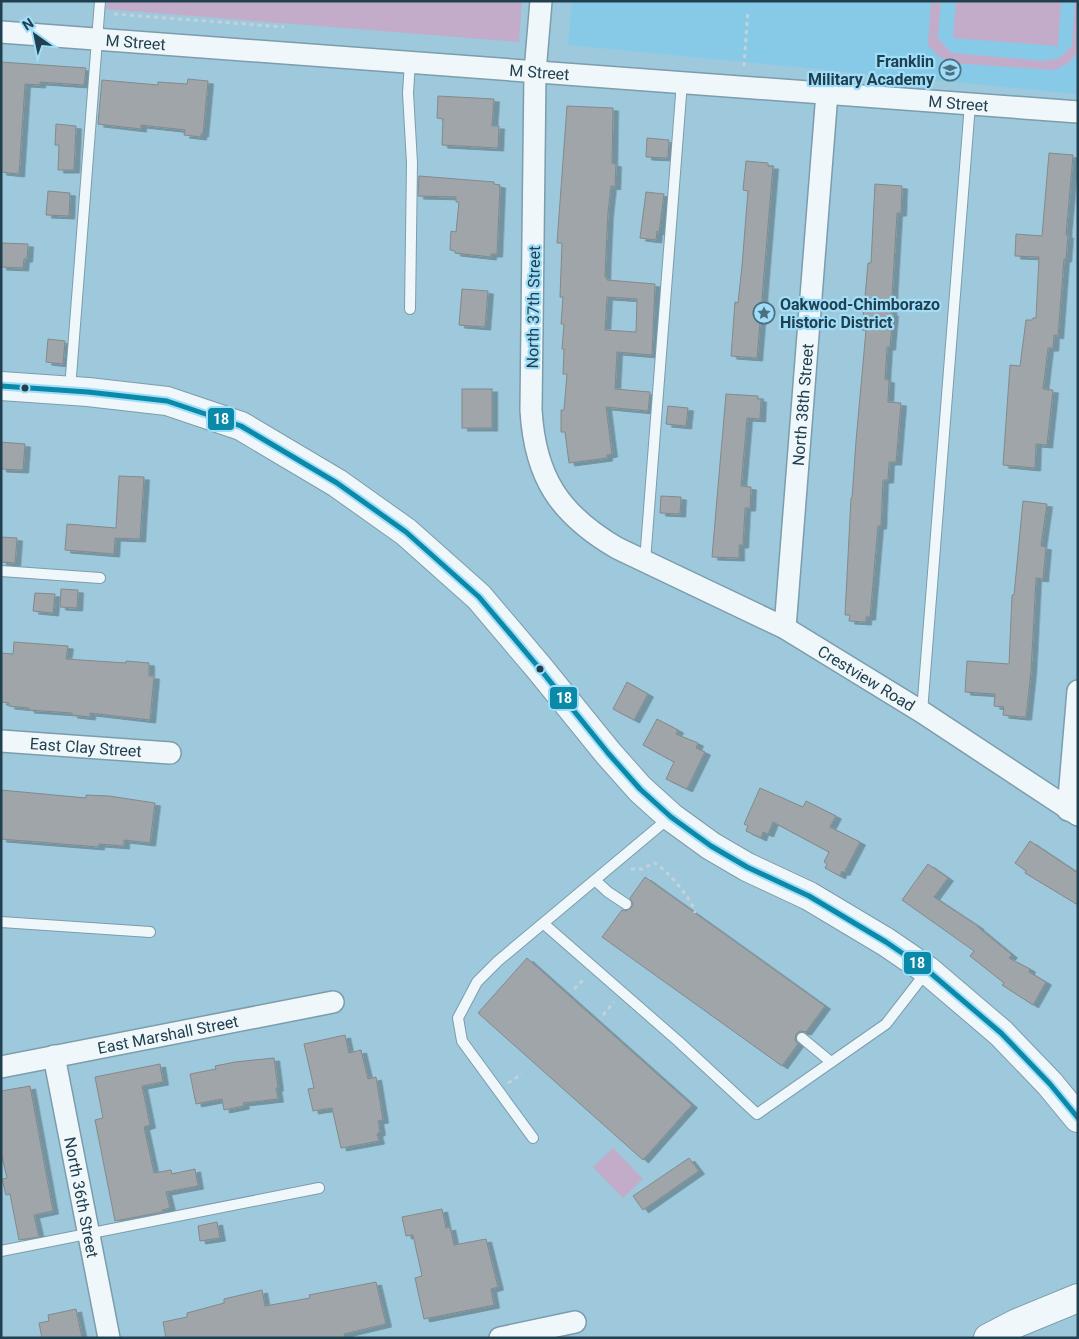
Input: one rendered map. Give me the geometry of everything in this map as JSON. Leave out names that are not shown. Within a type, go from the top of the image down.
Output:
[{"type":"street","name":"North 37th Street","points":[[541,1],[535,72],[532,410],[536,450],[550,484],[567,510],[601,538],[645,560]]},
{"type":"street","name":"M Street","points":[[1,32],[1078,112]]},
{"type":"street","name":"North 38th Street","points":[[785,628],[827,93]]},
{"type":"street","points":[[1,386],[70,390],[167,401],[241,426],[337,484],[406,532],[479,597],[608,753],[640,789],[671,817],[711,846],[809,896],[886,942],[927,970],[1001,1033],[1050,1084],[1078,1118]]},
{"type":"street","name":"Crestview Road","points":[[645,560],[785,628],[922,712],[1073,813]]},
{"type":"street","points":[[1073,813],[1078,692]]},
{"type":"street","name":"East Clay Street","points":[[1,741],[170,753]]},
{"type":"street","name":"East Marshall Street","points":[[1,1067],[333,1002]]},
{"type":"street","name":"North 36th Street","points":[[54,1056],[109,1338]]},
{"type":"street","points":[[988,1338],[1017,1323],[1078,1298]]},
{"type":"street","points":[[500,1338],[575,1322]]},
{"type":"lane","points":[[70,390],[100,1]]},
{"type":"lane","points":[[410,62],[408,93],[412,163],[410,309]]},
{"type":"lane","points":[[645,560],[682,82]]},
{"type":"lane","points":[[922,712],[970,104]]},
{"type":"lane","points":[[1,571],[100,578]]},
{"type":"lane","points":[[534,1138],[462,1040],[458,1018],[477,982],[498,961],[671,817]]},
{"type":"lane","points":[[596,881],[626,904]]},
{"type":"lane","points":[[1,922],[150,932]]},
{"type":"lane","points":[[544,924],[757,1114],[886,1024],[927,970]]},
{"type":"lane","points":[[802,1038],[831,1062]]},
{"type":"lane","points":[[1,1251],[319,1188]]},
{"type":"path","points":[[744,66],[748,10]]},
{"type":"path","points":[[106,13],[284,27]]},
{"type":"path","points":[[628,868],[633,870],[654,863],[660,865],[667,871],[693,906],[695,913]]},
{"type":"path","points":[[574,989],[588,975]]},
{"type":"path","points":[[603,1015],[616,1000]]},
{"type":"shaded area","points":[[107,1],[522,1],[519,42],[106,9]]},
{"type":"shaded area","name":"Franklin Military Academy","points":[[572,1],[1078,1],[1078,94],[568,45]]},
{"type":"shaded area","points":[[931,1],[941,1],[938,38],[952,53],[1044,61],[1059,58],[1072,46],[1075,1],[1078,1],[1078,53],[1067,64],[1055,70],[952,63],[938,56],[928,45]]},
{"type":"shaded area","points":[[956,1],[1061,1],[1058,46],[953,38]]},
{"type":"shaded area","points":[[613,1148],[643,1179],[623,1198],[593,1167]]},
{"type":"building","points":[[1,62],[86,68],[84,85],[40,82],[40,85],[25,84],[19,174],[1,172]]},
{"type":"building","points":[[188,79],[208,81],[203,134],[201,134],[201,137],[184,135],[185,130],[141,125],[141,129],[98,124],[102,80],[158,85],[158,82],[187,84]]},
{"type":"building","points":[[438,96],[494,99],[492,126],[499,126],[498,148],[442,145],[443,119],[437,118]]},
{"type":"building","points":[[567,106],[613,108],[612,163],[616,164],[615,187],[611,186],[608,212],[605,277],[607,277],[607,280],[655,284],[652,355],[617,352],[615,389],[650,392],[648,411],[606,407],[612,454],[607,455],[607,458],[569,463],[565,432],[561,432],[561,410],[564,410],[567,374],[563,374],[564,324],[561,324],[563,297],[560,297],[562,243],[557,243]],"holes":[[[607,297],[637,299],[636,332],[605,330]]]},
{"type":"building","points":[[56,124],[76,126],[74,170],[58,170],[59,145],[55,145]]},
{"type":"building","points":[[647,138],[669,140],[668,158],[646,157]]},
{"type":"building","points":[[1049,153],[1073,155],[1066,235],[1068,235],[1066,259],[1064,259],[1058,336],[1054,335],[1053,348],[1048,348],[1043,389],[1053,390],[1047,445],[1036,444],[1035,468],[1003,465],[1010,365],[1020,366],[1026,320],[1036,318],[1039,257],[1015,256],[1016,234],[1042,236]]},
{"type":"building","points":[[746,161],[768,163],[768,166],[773,166],[757,358],[731,356],[735,302],[738,303],[742,266],[748,191],[743,190]]},
{"type":"building","points":[[419,176],[494,182],[494,184],[500,185],[497,254],[491,254],[491,257],[455,253],[455,251],[450,250],[451,231],[456,232],[459,202],[456,202],[456,197],[418,196]]},
{"type":"building","points":[[875,184],[902,186],[901,213],[897,213],[891,313],[893,313],[890,347],[887,347],[885,379],[889,380],[888,402],[901,403],[896,462],[889,462],[888,480],[883,480],[881,526],[878,526],[870,617],[866,617],[866,622],[849,621],[850,615],[845,615],[851,498],[866,330],[862,330],[868,263],[871,263]]},
{"type":"building","points":[[48,191],[70,193],[69,216],[46,215]]},
{"type":"building","points":[[646,192],[664,194],[659,232],[657,231],[656,240],[640,238]]},
{"type":"building","points":[[1,243],[28,244],[27,259],[24,259],[23,268],[1,267]]},
{"type":"building","points":[[462,289],[488,291],[485,327],[459,325]]},
{"type":"building","points":[[48,339],[65,341],[63,364],[46,362]]},
{"type":"building","points":[[462,389],[492,389],[492,428],[462,428]]},
{"type":"building","points":[[726,394],[758,396],[758,399],[761,399],[760,419],[747,418],[741,486],[751,487],[750,508],[745,508],[743,545],[739,545],[739,558],[712,557]]},
{"type":"building","points":[[668,406],[688,408],[686,426],[666,424]]},
{"type":"building","points":[[1,442],[25,444],[23,470],[1,469]]},
{"type":"building","points":[[119,476],[144,477],[140,539],[115,538],[114,554],[65,550],[67,524],[116,528]]},
{"type":"building","points":[[661,496],[681,497],[680,514],[660,513]]},
{"type":"building","points":[[1023,501],[1047,504],[1041,546],[1046,547],[1043,579],[1036,578],[1031,671],[1026,717],[1003,715],[1004,707],[994,706],[995,694],[965,692],[967,661],[1009,664],[1012,595],[1014,595]]},
{"type":"building","points":[[1,537],[17,538],[15,563],[1,562]]},
{"type":"building","points":[[61,589],[78,590],[77,608],[60,607]]},
{"type":"building","points":[[35,593],[55,594],[53,613],[33,611]]},
{"type":"building","points":[[14,642],[68,646],[66,659],[149,663],[149,676],[154,676],[150,720],[90,713],[90,717],[72,715],[72,713],[29,710],[29,708],[9,706],[9,703],[1,702],[1,653],[13,654]]},
{"type":"building","points":[[627,682],[648,694],[634,720],[613,709]]},
{"type":"building","points":[[657,719],[678,730],[676,734],[698,743],[696,748],[705,752],[687,789],[666,779],[674,762],[643,745]]},
{"type":"building","points":[[760,788],[803,807],[806,801],[836,816],[830,827],[860,842],[844,873],[842,871],[840,876],[825,868],[827,864],[824,862],[829,852],[773,822],[768,834],[763,832],[761,838],[746,831],[748,826],[744,824]]},
{"type":"building","points":[[1,790],[86,798],[86,795],[109,796],[155,803],[150,843],[124,840],[124,846],[99,844],[99,847],[1,839]]},
{"type":"building","points":[[1030,841],[1078,873],[1078,905],[1025,873],[1026,871],[1015,863]]},
{"type":"building","points":[[928,864],[948,878],[934,897],[978,926],[1012,955],[1009,958],[1030,969],[1029,972],[1046,982],[1033,1005],[1002,985],[1004,983],[970,956],[974,951],[902,900]]},
{"type":"building","points":[[645,877],[825,1006],[806,1032],[800,1031],[796,1034],[795,1040],[798,1044],[782,1066],[602,937],[622,910],[626,911],[631,908],[633,904],[630,898]]},
{"type":"building","points":[[527,958],[692,1105],[643,1160],[478,1013]]},
{"type":"building","points":[[345,1035],[349,1053],[361,1050],[368,1079],[376,1077],[383,1120],[378,1121],[380,1132],[377,1134],[379,1141],[341,1148],[332,1108],[313,1111],[308,1089],[314,1088],[304,1044]]},
{"type":"building","points":[[274,1058],[278,1099],[243,1103],[244,1106],[224,1110],[222,1099],[196,1104],[190,1074],[216,1069],[215,1066],[235,1062]]},
{"type":"building","points":[[160,1064],[163,1082],[142,1086],[150,1125],[144,1127],[154,1173],[171,1170],[172,1174],[195,1169],[198,1186],[166,1192],[170,1208],[162,1210],[163,1212],[115,1221],[95,1120],[103,1118],[95,1077]]},
{"type":"building","points":[[30,1086],[53,1211],[34,1215],[39,1237],[19,1240],[10,1194],[6,1195],[2,1179],[7,1178],[1,1152],[1,1091]]},
{"type":"building","points":[[689,1158],[699,1171],[643,1210],[633,1196]]},
{"type":"building","points":[[442,1209],[446,1228],[450,1227],[454,1245],[486,1239],[498,1287],[491,1289],[494,1305],[424,1319],[415,1278],[422,1276],[413,1235],[406,1236],[402,1217]]},
{"type":"building","points":[[217,1222],[220,1238],[200,1241],[198,1226]]},
{"type":"building","points":[[376,1282],[386,1324],[344,1334],[345,1338],[166,1338],[163,1322],[187,1317],[187,1313],[224,1303],[224,1299],[262,1290],[265,1306],[310,1298],[309,1295]]},
{"type":"building","points":[[76,1309],[82,1338],[42,1338],[39,1323],[49,1321],[48,1315]]},
{"type":"transit line","name":"18","points":[[1,386],[88,392],[167,401],[241,426],[337,483],[406,532],[479,597],[608,753],[640,789],[671,817],[711,846],[747,867],[809,896],[886,942],[927,970],[1001,1033],[1050,1084],[1078,1118]]},
{"type":"place","name":"Franklin Military Academy","points":[[950,70]]},
{"type":"place","name":"Oakwood-Chimborazo Historic District","points":[[764,313]]}]
